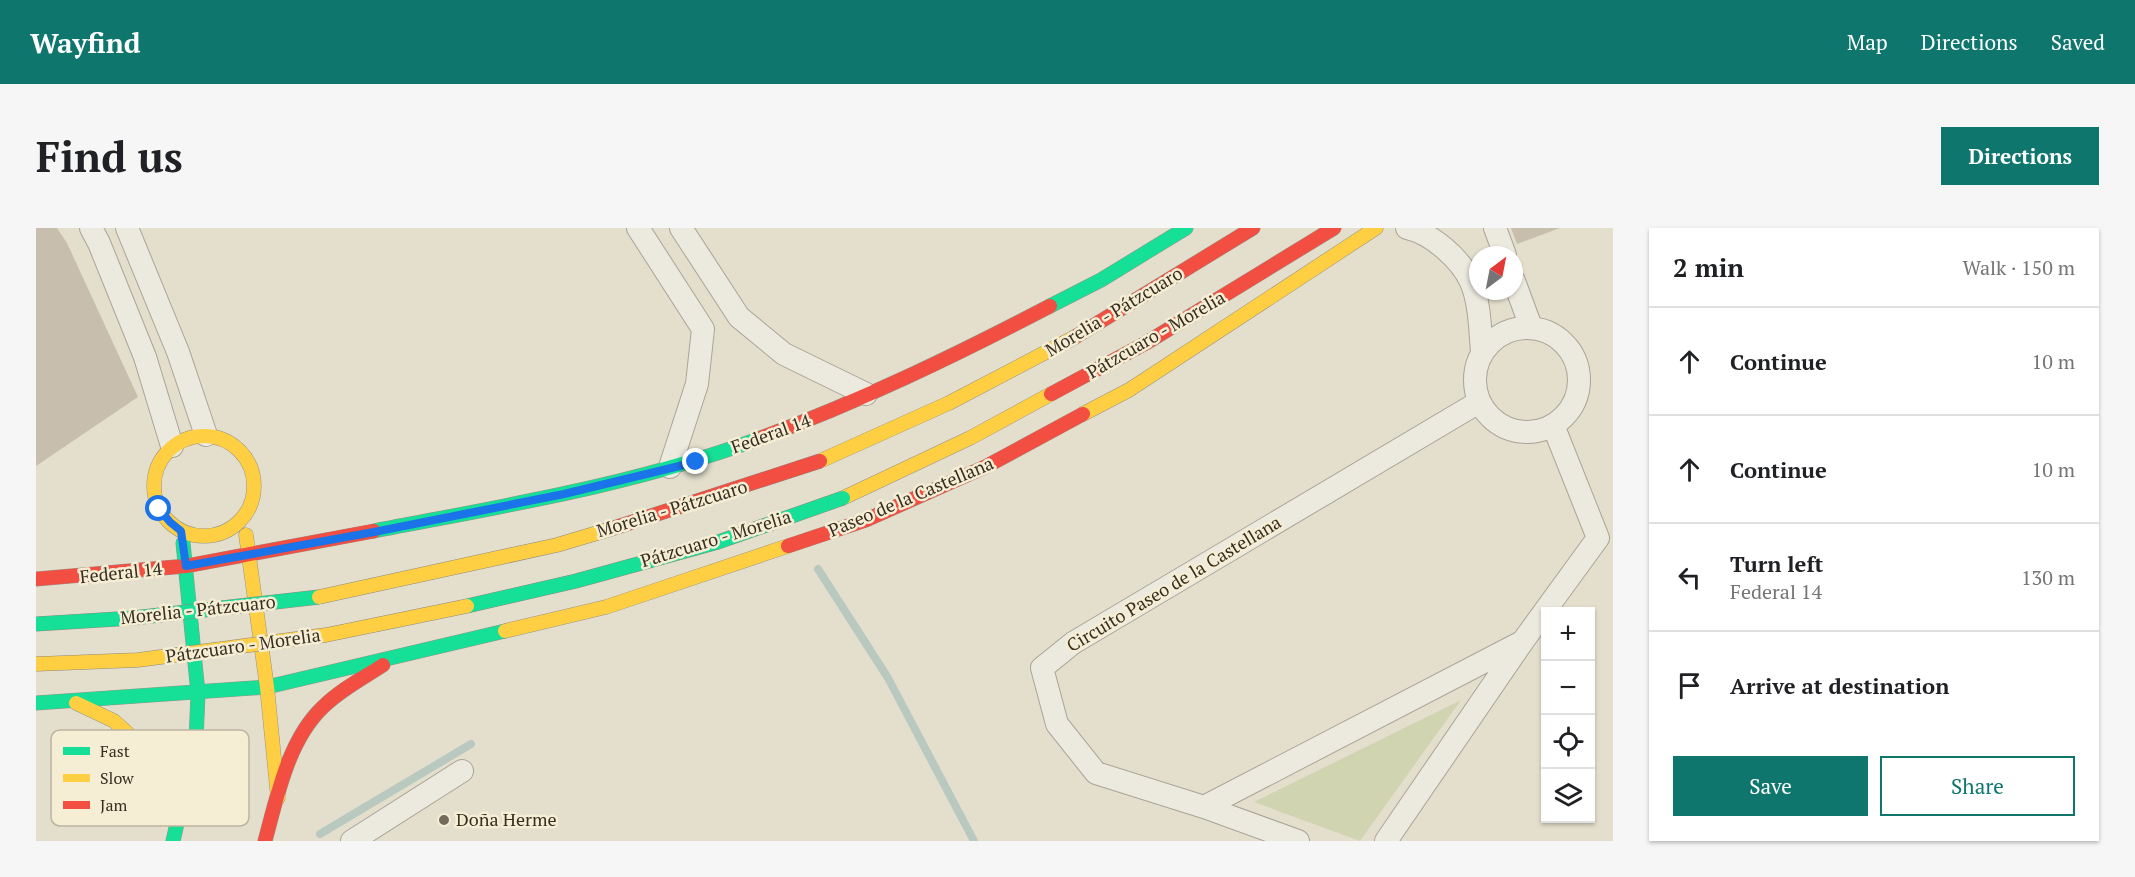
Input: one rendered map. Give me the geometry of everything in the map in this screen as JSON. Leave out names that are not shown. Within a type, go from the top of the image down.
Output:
[{"type":"main road","name":"Federal 14","points":[[36,579],[186,566],[251,555],[564,494],[696,462],[808,422],[866,394],[931,368],[1090,286],[1186,228]]},
{"type":"main road","name":"Morelia - Pátzcuaro","points":[[36,624],[133,618],[323,597],[557,545],[703,501],[820,461],[949,403],[1053,350],[1253,228]]},
{"type":"main road","name":"Pátzcuaro - Morelia","points":[[36,664],[138,660],[338,633],[576,581],[718,542],[843,498],[970,438],[1146,344],[1334,228]]},
{"type":"main road","name":"Paseo de la Castellana","points":[[36,703],[267,687],[606,607],[866,520],[985,467],[1130,390],[1376,228]]},
{"type":"main road","points":[[206,435],[223,439],[238,449],[252,471],[255,488],[251,505],[242,519],[224,532],[205,536],[181,531],[170,522],[159,509],[154,492],[154,477],[160,460],[172,446],[193,436],[206,435]]},
{"type":"main road","points":[[242,519],[251,555],[278,798]]},
{"type":"main road","points":[[181,531],[198,693],[196,730]]},
{"type":"main road","points":[[265,841],[278,798],[298,746],[318,711],[398,655]]},
{"type":"main road","points":[[74,702],[114,721],[126,730]]},
{"type":"main road","points":[[173,841],[177,826]]},
{"type":"street","points":[[91,228],[146,357],[172,446]]},
{"type":"street","points":[[127,228],[178,352],[206,435]]},
{"type":"street","points":[[638,228],[702,329],[697,384],[670,467]]},
{"type":"street","points":[[681,228],[739,317],[784,354],[866,394]]},
{"type":"street","points":[[1407,228],[1437,243],[1458,263],[1470,281],[1480,328],[1482,352]]},
{"type":"street","points":[[1496,228],[1502,246]]},
{"type":"street","points":[[1521,300],[1531,327]]},
{"type":"street","points":[[1531,327],[1547,331],[1561,340],[1572,353],[1578,368],[1579,385],[1575,401],[1566,415],[1553,425],[1537,431],[1520,432],[1496,422],[1479,402],[1474,385],[1475,368],[1482,352],[1495,338],[1512,329],[1531,327]]},
{"type":"street","name":"Circuito Paseo de la Castellana","points":[[1298,841],[1204,807],[1096,773],[1057,724],[1042,668],[1073,643],[1479,402]]},
{"type":"street","points":[[1386,841],[1523,641],[1598,538],[1553,425]]},
{"type":"street","points":[[1204,807],[1523,641]]},
{"type":"street","points":[[352,841],[462,771]]},
{"type":"green space","points":[[1461,700],[1360,841],[1254,802]]},
{"type":"building","points":[[36,228],[57,228],[67,243],[138,397],[36,466]]},
{"type":"building","points":[[1511,228],[1560,228],[1517,244]]},
{"type":"waterway","points":[[818,569],[888,678],[974,841]]},
{"type":"waterway","points":[[320,834],[471,744]]},
{"type":"traffic: fast","points":[[1050,306],[1101,280],[1186,228]]},
{"type":"traffic: fast","points":[[374,531],[616,482],[758,439]]},
{"type":"traffic: fast","points":[[467,606],[576,581],[718,542],[843,498]]},
{"type":"traffic: fast","points":[[183,543],[198,693],[196,730]]},
{"type":"traffic: fast","points":[[36,624],[133,618],[319,597]]},
{"type":"traffic: fast","points":[[36,703],[267,687],[505,631]]},
{"type":"traffic: fast","points":[[173,841],[176,826]]},
{"type":"traffic: slow","points":[[1083,414],[1129,390],[1376,228]]},
{"type":"traffic: slow","points":[[820,461],[949,403],[1075,337]]},
{"type":"traffic: slow","points":[[843,498],[970,438],[1051,394]]},
{"type":"traffic: slow","points":[[204,436],[232,444],[246,458],[254,486],[246,514],[232,528],[204,536],[176,528],[162,514],[154,486],[162,458],[176,444],[204,436]]},
{"type":"traffic: slow","points":[[319,597],[557,545],[614,528]]},
{"type":"traffic: slow","points":[[246,535],[267,687],[278,798]]},
{"type":"traffic: slow","points":[[505,631],[606,607],[788,546]]},
{"type":"traffic: slow","points":[[36,664],[138,660],[326,635],[467,606]]},
{"type":"traffic: slow","points":[[76,703],[114,721],[124,730]]},
{"type":"traffic: jam","points":[[1075,337],[1253,228]]},
{"type":"traffic: jam","points":[[1051,394],[1146,343],[1334,228]]},
{"type":"traffic: jam","points":[[758,439],[833,410],[906,377],[1050,306]]},
{"type":"traffic: jam","points":[[788,546],[866,520],[985,467],[1083,414]]},
{"type":"traffic: jam","points":[[614,528],[820,461]]},
{"type":"traffic: jam","points":[[36,579],[186,566],[374,531]]},
{"type":"traffic: jam","points":[[265,841],[285,770],[292,752],[311,720],[337,695],[383,665]]},
{"type":"place","name":"Doña Herme","points":[[444,820]]},
{"type":"route","points":[[159,509],[181,531],[186,566],[564,494],[696,462]]}]
